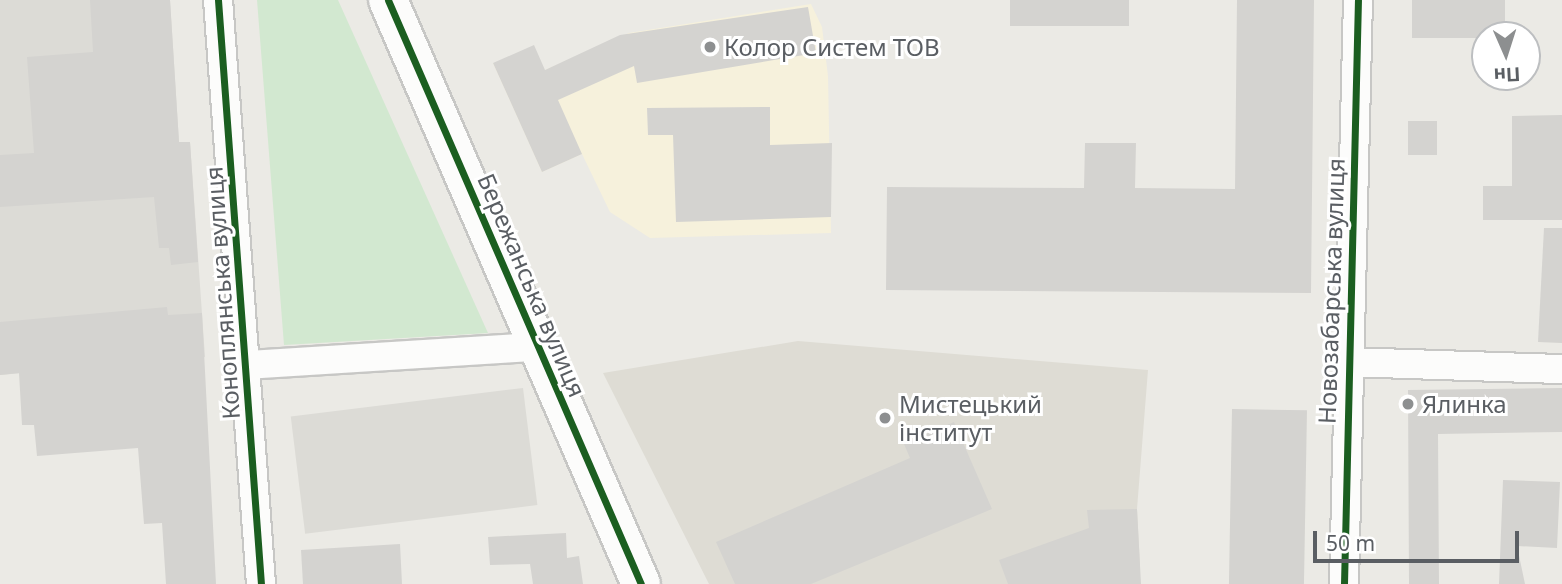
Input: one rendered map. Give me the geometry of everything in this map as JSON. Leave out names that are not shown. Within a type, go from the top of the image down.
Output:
[{"type":"street","name":"Коноплянська вулиця","points":[[218,0],[247,365],[261,584]]},
{"type":"street","name":"Бережанська вулиця","points":[[388,0],[641,584]]},
{"type":"street","name":"Новозабарська вулиця","points":[[1344,584],[1358,0]]},
{"type":"street","points":[[247,365],[537,347]]},
{"type":"street","points":[[1348,362],[1562,369]]},
{"type":"shaded area","points":[[0,0],[170,0],[179,142],[190,142],[205,357],[0,375]]},
{"type":"shaded area","name":"Колор Систем ТОВ","points":[[811,4],[822,27],[828,76],[831,233],[650,238],[610,212],[582,154],[542,172],[493,63],[545,70],[629,33]]},
{"type":"shaded area","name":"Мистецький інститут","points":[[798,341],[1148,370],[1137,509],[1140,566],[1077,584],[709,584],[603,373]]},
{"type":"shaded area","points":[[523,388],[537,505],[305,534],[291,417]]},
{"type":"green space","points":[[257,0],[338,0],[488,333],[284,345]]},
{"type":"building","points":[[90,0],[170,0],[179,142],[190,142],[198,262],[171,265],[169,248],[159,248],[154,197],[0,207],[0,155],[34,153],[27,57],[93,52]]},
{"type":"building","points":[[1010,0],[1129,0],[1129,26],[1010,26]]},
{"type":"building","points":[[1237,0],[1314,0],[1311,293],[886,290],[887,187],[1084,188],[1085,143],[1136,143],[1135,188],[1235,189]]},
{"type":"building","points":[[1412,0],[1505,0],[1505,21],[1471,21],[1471,38],[1412,38]]},
{"type":"building","points":[[808,7],[816,53],[637,83],[634,66],[558,100],[582,154],[542,172],[493,63],[534,45],[545,70],[620,35]]},
{"type":"building","points":[[770,107],[770,145],[832,143],[831,217],[676,222],[673,135],[648,135],[647,108]]},
{"type":"building","points":[[1562,115],[1562,220],[1483,220],[1483,186],[1512,186],[1512,116]]},
{"type":"building","points":[[1408,121],[1437,121],[1437,155],[1408,155]]},
{"type":"building","points":[[1544,228],[1562,228],[1562,343],[1538,342]]},
{"type":"building","points":[[167,307],[168,315],[202,313],[216,584],[166,584],[162,523],[144,524],[138,448],[37,456],[34,425],[22,425],[19,373],[0,375],[0,322]]},
{"type":"building","points":[[1562,388],[1562,432],[1438,434],[1439,584],[1409,584],[1408,390]]},
{"type":"building","points":[[1232,409],[1307,410],[1304,584],[1229,584]]},
{"type":"building","points":[[954,422],[992,509],[811,584],[735,584],[716,542],[910,458],[904,444]]},
{"type":"building","points":[[1503,480],[1560,482],[1557,548],[1517,546],[1525,584],[1499,584]]},
{"type":"building","points":[[1137,509],[1141,584],[1008,584],[999,560],[1089,528],[1087,510]]},
{"type":"building","points":[[566,533],[567,558],[579,556],[583,584],[533,584],[530,564],[490,565],[488,537]]},
{"type":"building","points":[[400,544],[402,584],[303,584],[301,550]]},
{"type":"cycle path","points":[[218,0],[261,584]]},
{"type":"cycle path","points":[[388,0],[641,584]]},
{"type":"cycle path","points":[[1344,584],[1358,0]]},
{"type":"place","name":"Колор Систем ТОВ","points":[[710,47]]},
{"type":"place","name":"Ялинка","points":[[1408,404]]},
{"type":"place","name":"Мистецький інститут","points":[[885,418]]}]
